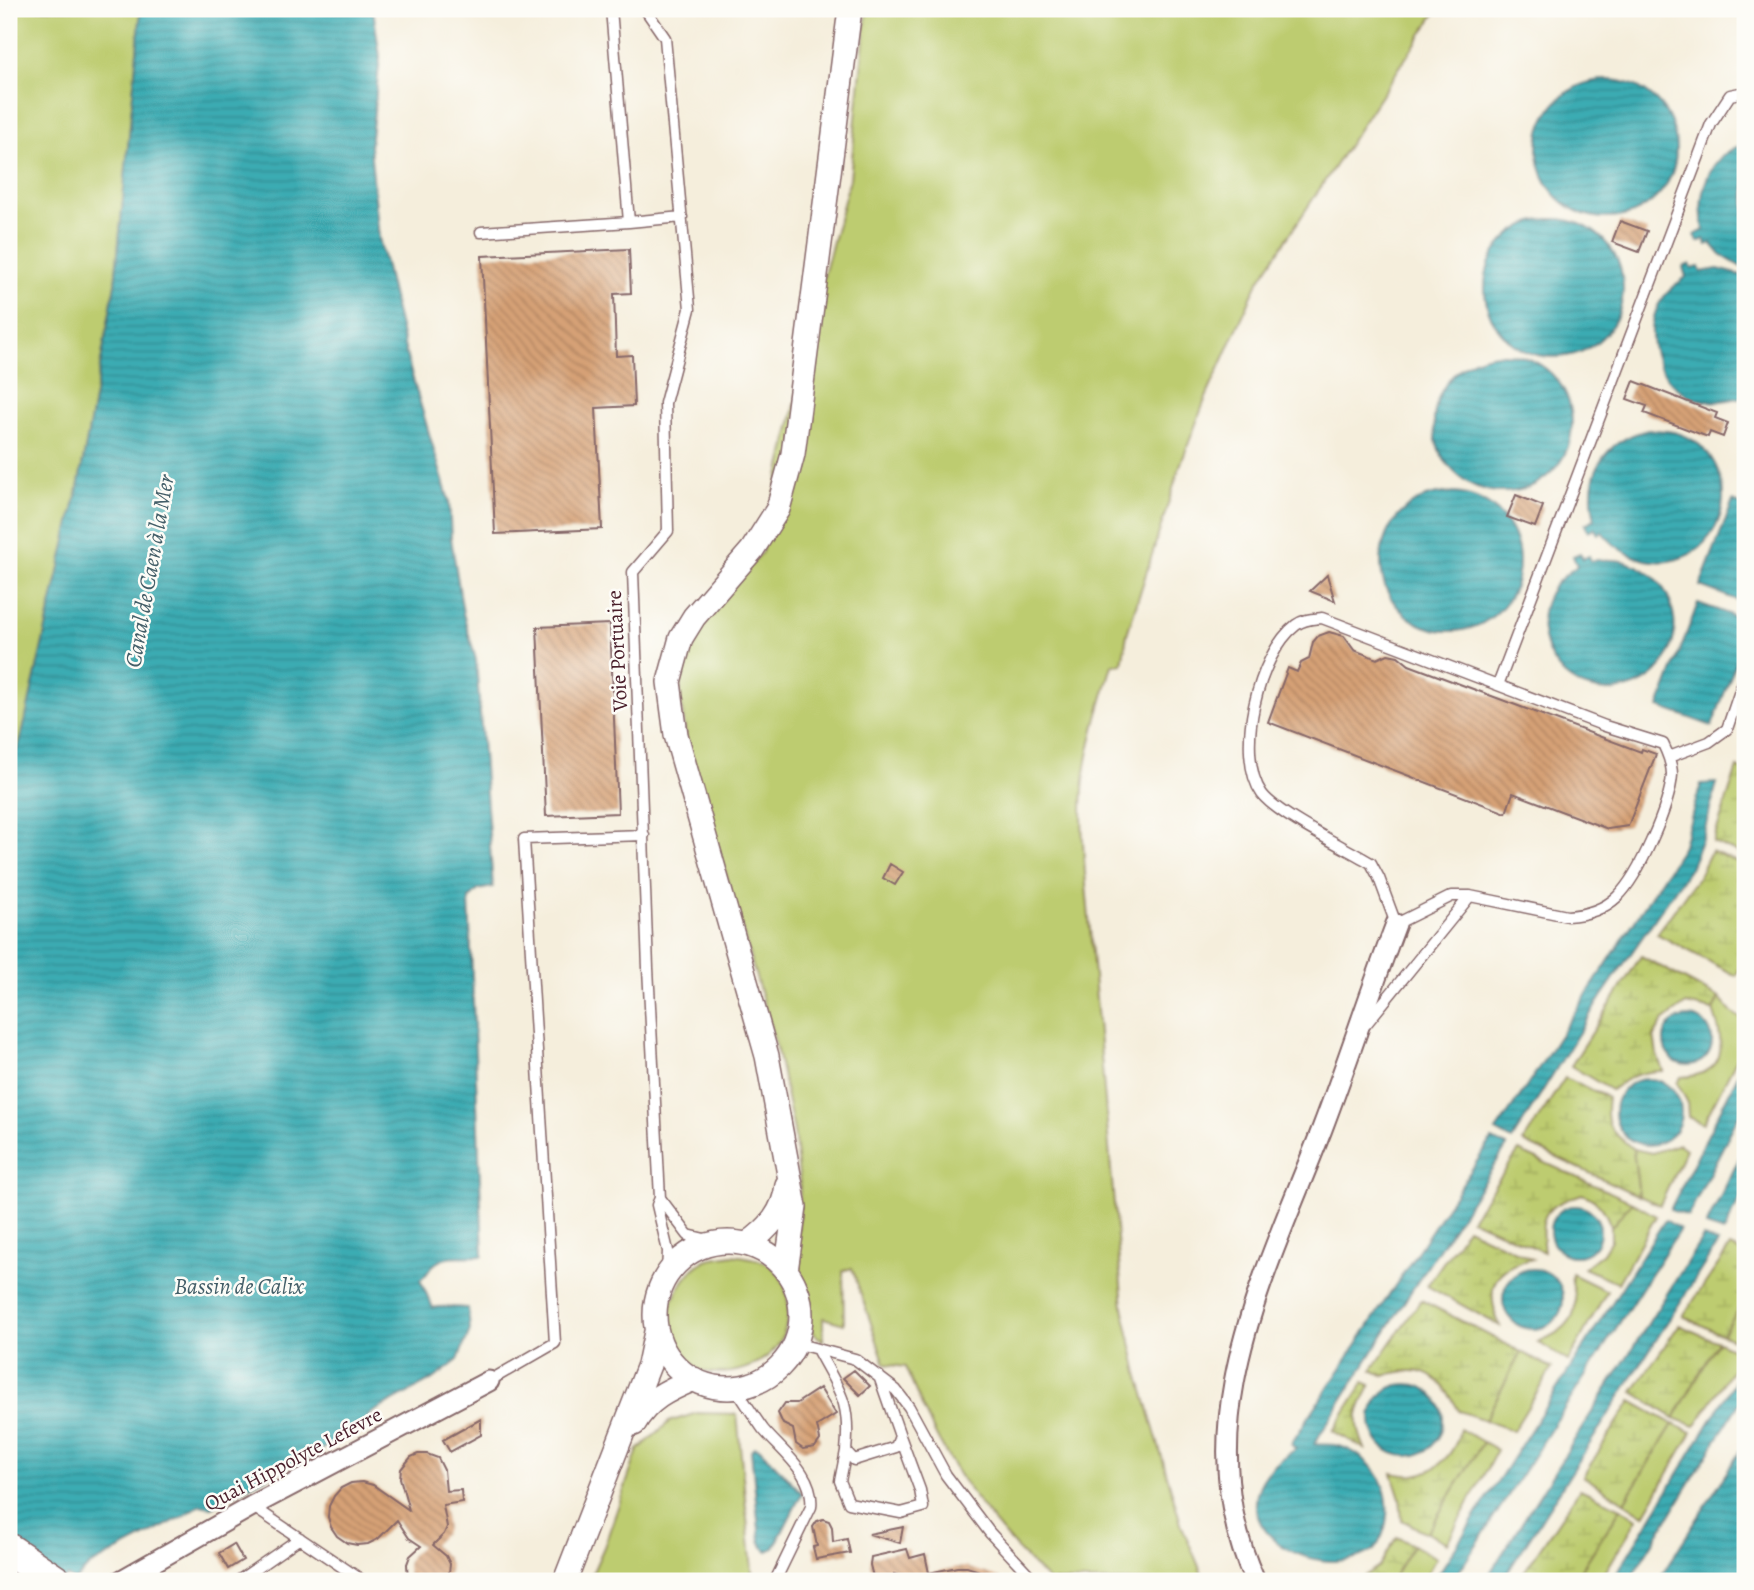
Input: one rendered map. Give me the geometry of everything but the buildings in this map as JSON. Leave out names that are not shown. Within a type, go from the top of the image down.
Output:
[{"type":"highway","points":[[9,1550],[55,1581]]},
{"type":"highway","points":[[9,1576],[17,1581]]},
{"type":"street","points":[[786,1270],[795,1207],[767,1056],[676,735],[669,682],[681,638],[752,550],[778,509],[793,454],[850,9]]},
{"type":"street","points":[[1255,1581],[1243,1551],[1230,1493],[1227,1456],[1231,1392],[1250,1316],[1330,1108],[1396,924]]},
{"type":"street","points":[[747,1244],[765,1232],[785,1201],[789,1168]]},
{"type":"street","points":[[565,1581],[649,1365],[656,1332],[655,1302],[667,1274],[680,1259],[697,1248],[717,1242],[747,1244],[762,1250],[786,1270],[796,1289],[801,1310],[794,1343],[783,1362],[762,1379],[735,1387],[721,1387],[694,1380],[670,1360],[656,1332]]},
{"type":"street","points":[[604,1483],[642,1411],[655,1397],[694,1380]]},
{"type":"street","name":"Quai Hippolyte Lefevre","points":[[120,1581],[252,1506],[489,1381]]},
{"type":"lane","points":[[611,9],[629,222]]},
{"type":"lane","name":"Voie Portuaire","points":[[645,9],[665,38],[690,309],[665,403],[668,531],[633,572],[648,968],[660,1194],[657,1205],[668,1251],[667,1274]]},
{"type":"lane","points":[[1498,685],[1711,124],[1730,95],[1745,92]]},
{"type":"lane","points":[[481,232],[682,217]]},
{"type":"lane","points":[[1322,618],[1605,726],[1663,744],[1669,757],[1672,773],[1670,788],[1645,858],[1616,897],[1583,915],[1567,916],[1470,896],[1452,896],[1396,924],[1371,863],[1283,812],[1264,796],[1252,776],[1249,736],[1262,677],[1276,649],[1295,625],[1307,619],[1322,618]]},
{"type":"lane","points":[[1669,757],[1709,742],[1727,729],[1745,676]]},
{"type":"lane","points":[[489,1381],[555,1343],[524,839],[644,835]]},
{"type":"lane","points":[[1354,1038],[1470,896]]},
{"type":"lane","points":[[660,1194],[688,1235],[717,1242]]},
{"type":"lane","points":[[794,1343],[855,1359],[896,1390],[909,1407],[946,1475],[1012,1559],[1035,1581]]},
{"type":"lane","points":[[818,1351],[845,1402],[848,1425],[840,1481],[849,1503],[901,1513],[923,1507],[920,1490],[878,1376]]},
{"type":"lane","points":[[735,1387],[765,1431],[798,1467],[812,1497],[811,1507],[775,1581]]},
{"type":"lane","points":[[846,1451],[854,1460],[863,1458],[896,1447],[900,1436]]},
{"type":"lane","points":[[252,1506],[363,1581]]},
{"type":"lane","points":[[238,1581],[300,1538]]},
{"type":"green space","points":[[9,9],[141,9],[115,284],[79,483],[21,739],[9,772]]},
{"type":"green space","points":[[867,9],[1438,9],[1257,284],[1205,400],[1180,466],[1127,634],[1122,664],[1112,665],[1086,765],[1082,815],[1085,873],[1123,1307],[1138,1373],[1181,1524],[1205,1581],[1049,1581],[1003,1533],[962,1479],[934,1432],[905,1367],[885,1364],[852,1268],[843,1271],[844,1324],[823,1318],[823,1341],[812,1332],[808,1319],[806,1294],[797,1262],[800,1185],[794,1131],[776,1046],[686,737],[680,696],[682,672],[695,631],[762,552],[824,275],[850,178]]},
{"type":"green space","points":[[1737,768],[1745,772],[1745,856],[1713,842]]},
{"type":"green space","points":[[1711,851],[1745,865],[1745,957],[1736,976],[1657,934],[1700,874]]},
{"type":"green space","points":[[1641,956],[1719,998],[1713,1010],[1686,1004],[1663,1021],[1654,1036],[1663,1071],[1635,1076],[1611,1090],[1571,1066]]},
{"type":"green space","points":[[1719,998],[1731,1012],[1745,1021],[1745,1043],[1703,1124],[1688,1117],[1687,1101],[1677,1083],[1681,1077],[1708,1071],[1719,1056],[1720,1035],[1713,1010]]},
{"type":"green space","points":[[1565,1078],[1608,1097],[1607,1115],[1610,1127],[1633,1149],[1639,1196],[1523,1142]]},
{"type":"green space","points":[[1679,1144],[1686,1149],[1660,1205],[1639,1196],[1633,1149],[1652,1153]]},
{"type":"green space","points":[[1519,1151],[1632,1202],[1611,1227],[1601,1207],[1582,1194],[1552,1207],[1544,1219],[1544,1252],[1471,1219]]},
{"type":"green space","points":[[1632,1202],[1656,1216],[1618,1283],[1584,1268],[1603,1253],[1611,1240],[1611,1227]]},
{"type":"green space","points":[[1467,1228],[1532,1259],[1508,1268],[1495,1282],[1493,1301],[1500,1326],[1427,1286]]},
{"type":"green space","points":[[1730,1247],[1745,1254],[1745,1300],[1722,1335],[1683,1316]]},
{"type":"green space","points":[[732,1255],[764,1262],[780,1276],[787,1297],[787,1321],[779,1343],[764,1359],[731,1372],[707,1372],[686,1363],[675,1352],[669,1339],[670,1309],[684,1280],[694,1269],[706,1260]]},
{"type":"green space","points":[[1572,1274],[1607,1291],[1568,1361],[1538,1342],[1553,1335],[1570,1321],[1575,1306]]},
{"type":"green space","points":[[1421,1300],[1521,1352],[1485,1420],[1459,1411],[1445,1389],[1429,1375],[1410,1371],[1384,1376],[1372,1370]]},
{"type":"green space","points":[[1745,1300],[1745,1342],[1744,1343],[1722,1335]]},
{"type":"green space","points":[[1679,1325],[1718,1342],[1674,1418],[1633,1392]]},
{"type":"green space","points":[[1718,1342],[1743,1353],[1695,1426],[1674,1418]]},
{"type":"green space","points":[[1521,1352],[1552,1368],[1513,1431],[1485,1420]]},
{"type":"green space","points":[[1364,1382],[1371,1385],[1358,1416],[1359,1431],[1365,1449],[1333,1431]]},
{"type":"green space","points":[[1631,1401],[1673,1424],[1624,1502],[1583,1476]]},
{"type":"green space","points":[[697,1413],[737,1414],[753,1581],[589,1581],[604,1547],[638,1450],[669,1422]]},
{"type":"green space","points":[[1673,1424],[1692,1432],[1644,1515],[1624,1502]]},
{"type":"green space","points":[[1460,1429],[1483,1442],[1427,1533],[1402,1520],[1400,1498],[1392,1473],[1412,1475],[1439,1465],[1451,1452]]},
{"type":"green space","points":[[1483,1442],[1497,1450],[1447,1543],[1427,1533]]},
{"type":"green space","points":[[1580,1489],[1621,1508],[1574,1581],[1518,1581]]},
{"type":"green space","points":[[1621,1508],[1637,1519],[1600,1581],[1574,1581]]},
{"type":"green space","points":[[1397,1537],[1413,1545],[1391,1581],[1358,1580],[1379,1566]]},
{"type":"green space","points":[[1413,1545],[1436,1558],[1423,1581],[1391,1581]]},
{"type":"water","points":[[141,9],[373,9],[380,57],[370,147],[379,238],[408,362],[449,501],[451,538],[463,613],[476,660],[493,887],[478,890],[469,899],[483,1256],[441,1260],[420,1280],[433,1308],[468,1308],[470,1330],[458,1360],[435,1378],[371,1413],[361,1424],[309,1458],[293,1463],[211,1507],[200,1505],[89,1566],[75,1581],[67,1576],[63,1581],[9,1581],[9,772],[21,739],[79,483],[115,284]]},
{"type":"water","points":[[1607,80],[1634,85],[1656,100],[1671,122],[1676,149],[1671,176],[1656,198],[1634,213],[1607,218],[1580,213],[1558,198],[1543,176],[1538,149],[1543,122],[1558,100],[1580,85]]},
{"type":"water","points":[[1745,144],[1745,269],[1721,255],[1711,243],[1707,245],[1704,239],[1698,242],[1695,235],[1704,230],[1703,190],[1713,167],[1732,149]]},
{"type":"water","points":[[1554,219],[1581,224],[1603,239],[1618,261],[1623,288],[1618,315],[1603,337],[1581,352],[1554,357],[1527,352],[1505,337],[1490,315],[1485,288],[1490,261],[1505,239],[1527,224]]},
{"type":"water","points":[[1690,264],[1692,269],[1699,267],[1701,272],[1718,269],[1745,276],[1745,396],[1721,401],[1697,399],[1672,384],[1657,360],[1652,332],[1654,318],[1665,296],[1686,277],[1683,267]]},
{"type":"water","points":[[1503,354],[1530,359],[1552,374],[1567,396],[1572,423],[1567,450],[1552,472],[1530,487],[1503,492],[1476,487],[1454,472],[1439,450],[1434,423],[1439,396],[1454,374],[1476,359]]},
{"type":"water","points":[[1648,430],[1672,432],[1693,440],[1713,460],[1719,473],[1723,501],[1715,528],[1704,543],[1676,560],[1644,560],[1614,545],[1602,532],[1598,534],[1594,528],[1588,531],[1585,524],[1595,519],[1592,488],[1600,462],[1619,442]]},
{"type":"water","points":[[1450,493],[1477,498],[1499,513],[1514,535],[1519,562],[1514,589],[1499,611],[1477,626],[1450,631],[1423,626],[1401,611],[1386,589],[1381,562],[1386,535],[1401,513],[1423,498]]},
{"type":"water","points":[[1733,501],[1745,506],[1745,603],[1700,586]]},
{"type":"water","points":[[1580,553],[1583,559],[1589,556],[1591,561],[1624,562],[1648,573],[1665,591],[1673,614],[1673,639],[1665,661],[1647,680],[1620,690],[1591,688],[1565,675],[1551,657],[1542,625],[1545,602],[1556,584],[1577,566],[1573,556]]},
{"type":"water","points":[[1698,603],[1745,620],[1745,638],[1712,726],[1659,707]]},
{"type":"water","points":[[1717,783],[1703,836],[1690,868],[1601,997],[1512,1140],[1496,1131],[1682,848],[1701,784]]},
{"type":"water","points":[[1688,1017],[1705,1024],[1712,1041],[1705,1058],[1688,1065],[1671,1058],[1664,1041],[1671,1024]]},
{"type":"water","points":[[1745,1061],[1745,1103],[1688,1216],[1670,1210]]},
{"type":"water","points":[[1648,1079],[1661,1082],[1671,1089],[1678,1099],[1681,1112],[1678,1125],[1671,1135],[1661,1142],[1648,1145],[1635,1142],[1625,1135],[1618,1125],[1615,1112],[1618,1099],[1625,1089],[1635,1082]]},
{"type":"water","points":[[1491,1140],[1507,1146],[1314,1444],[1335,1445],[1350,1450],[1364,1459],[1375,1471],[1383,1485],[1387,1501],[1387,1519],[1379,1543],[1374,1550],[1348,1560],[1320,1560],[1294,1552],[1273,1538],[1259,1519],[1256,1497],[1268,1473],[1296,1449],[1291,1444]]},
{"type":"water","points":[[1745,1147],[1745,1188],[1724,1232],[1706,1226]]},
{"type":"water","points":[[1575,1206],[1593,1213],[1600,1231],[1593,1249],[1575,1256],[1557,1249],[1550,1231],[1557,1213]]},
{"type":"water","points":[[1665,1220],[1680,1229],[1453,1581],[1434,1581]]},
{"type":"water","points":[[1703,1237],[1718,1243],[1502,1581],[1485,1581]]},
{"type":"water","points":[[1533,1269],[1550,1274],[1558,1282],[1563,1299],[1558,1316],[1550,1324],[1533,1329],[1516,1324],[1508,1316],[1503,1299],[1508,1282],[1516,1274]]},
{"type":"water","points":[[1745,1365],[1745,1394],[1629,1581],[1612,1581]]},
{"type":"water","points":[[1407,1384],[1421,1387],[1433,1394],[1440,1406],[1443,1420],[1440,1434],[1433,1446],[1421,1453],[1407,1456],[1393,1453],[1381,1446],[1374,1434],[1371,1420],[1374,1406],[1381,1394],[1393,1387]]},
{"type":"water","points":[[1745,1443],[1745,1581],[1658,1581],[1742,1448]]},
{"type":"water","points":[[754,1447],[759,1448],[802,1493],[774,1548],[768,1551],[760,1540],[751,1450]]},
{"type":"water label","name":"Canal de Caen à la Mer","points":[[149,571]]},
{"type":"water label","name":"Bassin de Calix","points":[[239,1286]]}]
